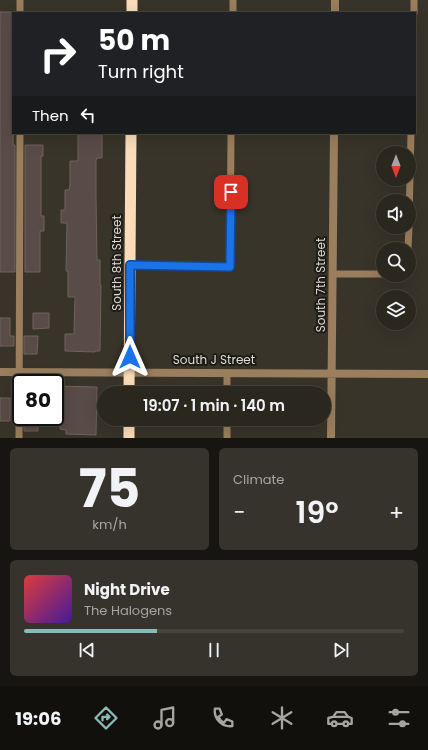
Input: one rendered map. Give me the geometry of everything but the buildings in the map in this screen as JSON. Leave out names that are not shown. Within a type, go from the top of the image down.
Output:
[{"type":"highway","points":[[132,0],[132,12]]},
{"type":"highway","name":"South 8th Street","points":[[129,386],[131,134]]},
{"type":"highway","points":[[129,426],[129,438]]},
{"type":"street","points":[[335,0],[335,12]]},
{"type":"street","name":"South 7th Street","points":[[331,438],[334,134]]},
{"type":"street","name":"South J Street","points":[[0,372],[428,374]]},
{"type":"lane","points":[[20,0],[20,12]]},
{"type":"lane","points":[[233,0],[233,12]]},
{"type":"lane","points":[[414,0],[414,12]]},
{"type":"lane","points":[[19,438],[20,134]]},
{"type":"lane","points":[[130,265],[230,267],[231,134]]},
{"type":"lane","points":[[410,194],[411,134]]},
{"type":"lane","points":[[333,274],[376,274]]},
{"type":"lane","points":[[227,372],[227,386]]},
{"type":"lane","points":[[226,438],[227,426]]},
{"type":"route","points":[[130,357],[130,265],[230,267],[231,192]]}]
